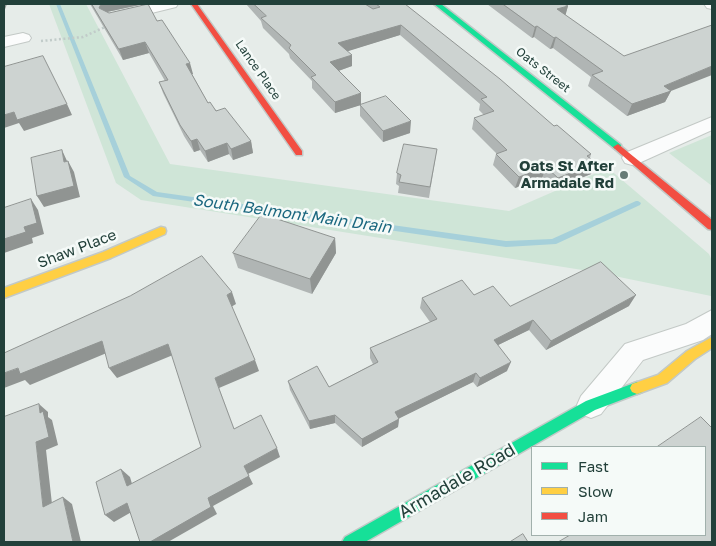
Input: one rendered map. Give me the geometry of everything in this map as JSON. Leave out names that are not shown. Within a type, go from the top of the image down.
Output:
[{"type":"street","points":[[112,17],[171,4]]},
{"type":"street","name":"Lance Place","points":[[194,4],[299,153]]},
{"type":"street","name":"Oats Street","points":[[437,4],[632,158],[712,226]]},
{"type":"street","points":[[4,42],[23,38]]},
{"type":"street","points":[[632,158],[712,123]]},
{"type":"street","name":"Oats Street","points":[[632,158],[674,185],[712,214]]},
{"type":"street","name":"Shaw Place","points":[[4,292],[107,255],[161,231]]},
{"type":"street","name":"Armadale Road","points":[[591,405],[634,352],[694,332],[712,321]]},
{"type":"street","name":"Armadale Road","points":[[350,542],[591,405],[662,379],[691,355],[712,342]]},
{"type":"path","points":[[56,42],[97,32]]},
{"type":"green space","points":[[49,4],[86,4],[170,164],[509,211],[608,168],[709,254],[712,261],[711,296],[595,272],[141,200],[116,183]]},
{"type":"green space","points":[[712,135],[712,186],[669,153]]},
{"type":"building","points":[[92,4],[101,4],[99,8],[109,13],[148,4],[157,21],[162,20],[190,63],[186,64],[208,103],[210,102],[216,111],[225,108],[251,141],[231,149],[227,143],[205,151],[197,139],[191,141],[180,125],[159,82],[168,80],[145,42],[119,49]]},
{"type":"building","points":[[254,4],[365,4],[373,9],[380,7],[376,4],[405,4],[500,79],[554,126],[557,125],[591,154],[587,156],[596,163],[558,178],[546,167],[519,177],[496,154],[507,150],[474,118],[494,111],[481,99],[487,97],[401,25],[338,43],[352,55],[330,62],[361,93],[335,102],[311,77],[316,75],[289,48],[291,45],[261,18],[266,16]]},
{"type":"building","points":[[503,4],[564,4],[568,6],[557,9],[624,56],[712,25],[712,66],[664,86],[671,91],[632,104],[592,75],[603,71],[556,37],[554,38],[537,26],[535,27]]},
{"type":"building","points":[[43,56],[67,104],[17,120],[14,112],[4,115],[4,67]]},
{"type":"building","points":[[386,96],[411,121],[383,131],[360,105]]},
{"type":"building","points":[[404,144],[437,149],[430,187],[399,182],[401,175],[397,173]]},
{"type":"building","points":[[62,150],[64,162],[68,161],[74,186],[37,196],[31,158]]},
{"type":"building","points":[[31,199],[37,223],[24,227],[26,232],[4,239],[4,208]]},
{"type":"building","points":[[262,214],[335,238],[310,279],[233,253]]},
{"type":"building","points":[[202,256],[232,292],[227,295],[255,360],[215,378],[234,429],[261,415],[277,448],[244,466],[249,476],[208,498],[211,507],[150,542],[140,542],[127,503],[105,515],[96,482],[121,469],[127,486],[201,447],[168,344],[109,368],[102,341],[20,374],[18,368],[4,373],[4,353],[130,296]]},
{"type":"building","points":[[601,262],[636,295],[551,341],[533,320],[494,340],[511,362],[480,378],[476,373],[395,412],[399,419],[362,439],[335,415],[309,421],[288,381],[317,366],[329,387],[378,362],[370,348],[437,319],[422,298],[462,280],[474,295],[493,286],[510,306]]},
{"type":"building","points":[[39,404],[40,413],[43,411],[49,437],[36,442],[43,507],[63,497],[73,542],[4,542],[4,417]]},
{"type":"building","points":[[701,417],[712,428],[712,542],[558,542],[568,536],[706,536],[706,446],[658,446]]},
{"type":"building","points":[[523,534],[528,542],[510,542]]},
{"type":"waterway","name":"South Belmont Main Drain","points":[[58,4],[127,177],[155,194],[506,244],[553,242],[638,203]]},
{"type":"traffic: fast","points":[[437,4],[618,147]]},
{"type":"traffic: fast","points":[[350,542],[591,405],[637,388]]},
{"type":"traffic: slow","points":[[4,293],[107,255],[161,231]]},
{"type":"traffic: slow","points":[[637,388],[662,379],[691,355],[712,342]]},
{"type":"traffic: jam","points":[[194,4],[299,153]]},
{"type":"traffic: jam","points":[[618,147],[712,226]]},
{"type":"place","name":"Oats St After Armadale Rd","points":[[624,175]]}]
